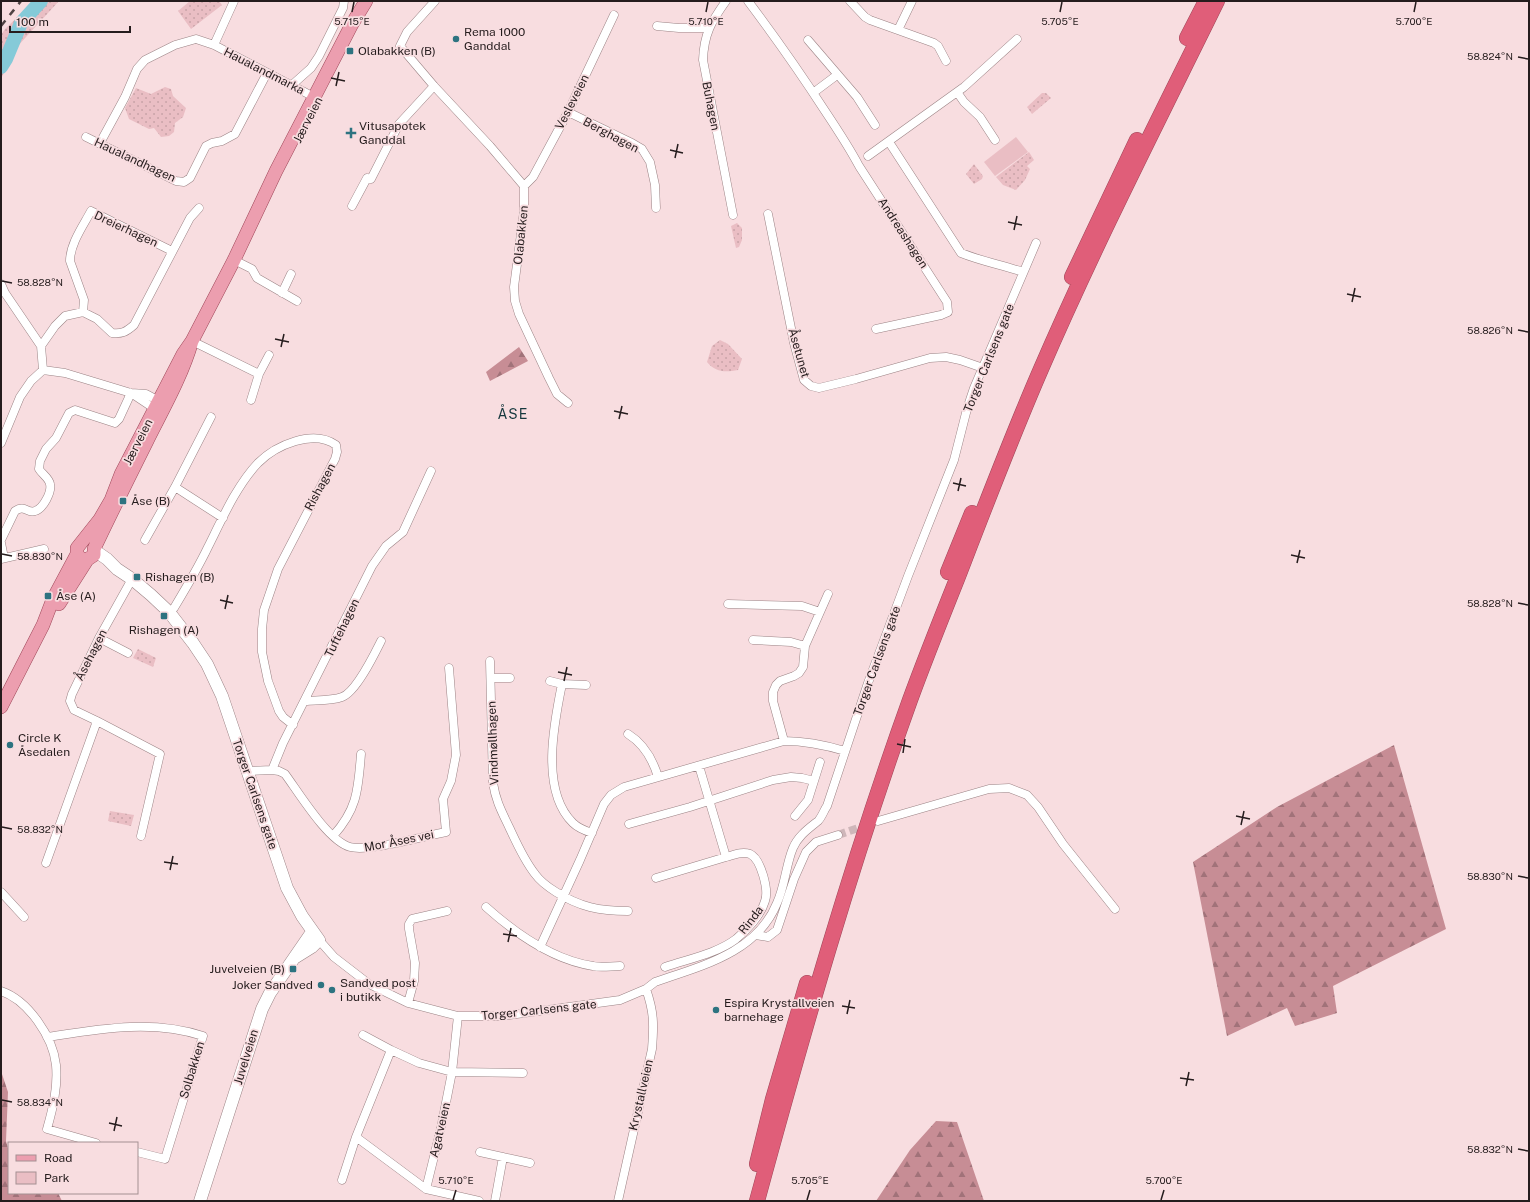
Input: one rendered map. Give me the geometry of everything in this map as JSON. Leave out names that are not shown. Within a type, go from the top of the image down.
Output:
[{"type":"highway","points":[[747,1201],[773,1099],[827,917],[902,693],[959,545],[1034,360],[1100,215],[1206,1]]},
{"type":"highway","points":[[757,1201],[784,1100],[832,934],[910,698],[1000,468],[1042,367],[1152,133],[1217,1]]},
{"type":"main road","name":"Jærveien","points":[[244,240],[258,207],[314,97],[352,24],[366,1]]},
{"type":"main road","name":"Jærveien","points":[[1,708],[43,625],[53,599],[87,552],[125,484],[159,407],[188,356],[192,341],[338,61],[373,1]]},
{"type":"street","name":"Haualandmarka","points":[[214,45],[234,1]]},
{"type":"street","points":[[292,85],[311,68],[319,56],[343,8],[343,1]]},
{"type":"street","points":[[435,1],[407,32],[400,46],[524,186]]},
{"type":"street","name":"Buhagen","points":[[726,1],[709,28],[704,44],[705,71],[733,215]]},
{"type":"street","name":"Andreashagen","points":[[748,1],[853,153],[863,172],[947,302],[948,312],[876,329]]},
{"type":"street","points":[[850,1],[865,17],[870,20],[934,43],[938,46],[946,61]]},
{"type":"street","points":[[898,30],[912,1]]},
{"type":"street","name":"Vesleveien","points":[[524,186],[533,177],[568,112],[614,15]]},
{"type":"street","points":[[657,26],[709,28]]},
{"type":"street","name":"Haualandmarka","points":[[100,143],[125,97],[138,69],[145,60],[175,45],[196,39],[214,45],[314,97]]},
{"type":"street","points":[[808,40],[857,97],[875,125]]},
{"type":"street","points":[[868,156],[957,92],[1017,40]]},
{"type":"street","name":"Haualandhagen","points":[[86,137],[176,181],[184,182],[190,178],[206,146],[222,141],[235,134],[267,73]]},
{"type":"street","points":[[813,93],[837,75]]},
{"type":"street","points":[[352,206],[367,178],[371,179],[400,124],[434,86]]},
{"type":"street","points":[[957,92],[964,102],[980,118],[995,140]]},
{"type":"street","name":"Berghagen","points":[[568,112],[642,149],[650,162],[656,208]]},
{"type":"street","points":[[889,142],[961,253],[976,259],[1007,266],[1022,272]]},
{"type":"street","name":"Olabakken","points":[[524,186],[524,211],[514,287],[515,301],[519,314],[557,394],[568,403]]},
{"type":"street","name":"Dreierhagen","points":[[172,251],[91,211],[76,240],[70,256],[70,261],[84,300],[83,312],[96,319],[112,334],[126,332],[134,325],[190,218],[199,208]]},
{"type":"street","name":"Åsetunet","points":[[768,214],[794,344],[804,380],[810,386],[819,388],[930,358],[946,357],[983,368]]},
{"type":"street","name":"Torger Carlsens gate","points":[[87,552],[132,579],[169,612],[207,664],[222,696],[287,888],[302,916],[316,936],[334,957],[351,972],[369,984],[408,1003],[458,1016],[502,1016],[620,1000],[646,989],[655,982],[730,954],[756,935],[777,905],[783,889],[793,847],[808,828],[819,820],[827,806],[868,683],[954,460],[967,409],[1022,272],[1036,243]]},
{"type":"street","points":[[234,260],[252,269],[257,278],[297,301]]},
{"type":"street","points":[[282,293],[291,274]]},
{"type":"street","points":[[1,284],[5,293],[41,346],[43,370]]},
{"type":"street","points":[[41,346],[55,326],[65,316],[83,312]]},
{"type":"street","points":[[192,341],[259,374]]},
{"type":"street","points":[[251,400],[259,374],[269,355]]},
{"type":"street","points":[[43,370],[65,373],[131,393],[146,394],[159,407]]},
{"type":"street","points":[[1,443],[20,397],[31,381],[43,370]]},
{"type":"street","points":[[44,549],[2,559],[1,541],[15,511],[18,508],[23,508],[33,512],[36,511],[42,506],[47,498],[51,486],[39,469],[40,461],[46,449],[56,438],[69,413],[75,410],[115,423],[119,419],[131,393]]},
{"type":"street","points":[[145,540],[175,487],[211,417]]},
{"type":"street","name":"Rishagen","points":[[169,612],[174,608],[195,573],[223,518],[246,478],[259,462],[278,448],[300,439],[319,438],[330,441],[336,445],[337,452],[335,459],[278,569],[264,610],[262,652],[268,682],[279,711],[283,717],[293,725]]},
{"type":"street","name":"Tuftehagen","points":[[272,770],[372,566],[386,546],[403,532],[431,471]]},
{"type":"street","points":[[175,487],[223,518]]},
{"type":"street","name":"Åsehagen","points":[[132,579],[99,638],[70,701],[74,710],[160,754],[141,836]]},
{"type":"street","points":[[784,741],[773,701],[773,692],[776,685],[780,681],[794,676],[801,670],[804,664],[805,646],[828,594]]},
{"type":"street","points":[[728,604],[802,606],[820,612]]},
{"type":"street","points":[[99,638],[128,653]]},
{"type":"street","points":[[753,640],[791,642],[805,646]]},
{"type":"street","points":[[305,701],[335,699],[344,697],[352,691],[381,641]]},
{"type":"street","name":"Vindmøllhagen","points":[[490,661],[493,783],[496,798],[518,846],[536,875],[547,886],[564,897],[590,908],[628,911]]},
{"type":"street","name":"Mor Åses vei","points":[[272,770],[285,774],[323,826],[333,836],[349,847],[360,848],[383,845],[446,832],[443,799],[451,781],[456,755],[449,668]]},
{"type":"street","points":[[491,678],[510,678]]},
{"type":"street","points":[[550,681],[562,684],[586,685]]},
{"type":"street","points":[[562,684],[552,745],[553,780],[557,797],[573,823],[581,829],[592,833]]},
{"type":"street","points":[[46,863],[96,721]]},
{"type":"street","points":[[628,734],[637,739],[643,747],[654,764],[658,777]]},
{"type":"street","points":[[540,947],[564,897],[604,804],[611,795],[624,787],[784,741],[814,743],[845,751]]},
{"type":"street","points":[[333,836],[345,823],[352,811],[356,799],[361,754]]},
{"type":"street","points":[[795,816],[808,800],[820,762]]},
{"type":"street","points":[[699,766],[726,857]]},
{"type":"street","points":[[248,771],[272,770]]},
{"type":"street","points":[[629,824],[773,780],[790,777],[814,781]]},
{"type":"street","points":[[878,822],[989,789],[1009,788],[1027,795],[1038,807],[1064,844],[1115,909]]},
{"type":"street","points":[[756,935],[768,937],[777,930],[794,879],[806,852],[816,842],[838,835]]},
{"type":"street","name":"Rinda","points":[[656,878],[743,852],[751,854],[756,858],[760,865],[767,889],[765,902],[758,916],[736,939],[721,948],[664,966]]},
{"type":"street","points":[[1,892],[24,917]]},
{"type":"street","points":[[486,907],[506,925],[540,947],[568,959],[593,966],[620,966]]},
{"type":"street","points":[[408,1003],[414,982],[415,969],[408,929],[409,924],[412,919],[448,911]]},
{"type":"street","name":"Juvelveien","points":[[204,1201],[213,1166],[262,1009],[270,993],[296,957],[316,936]]},
{"type":"street","name":"Krystallveien","points":[[618,1201],[652,1049],[654,1019],[652,1006],[646,989]]},
{"type":"street","points":[[1,991],[8,993],[29,1010],[47,1037],[56,1064],[55,1101],[47,1129],[92,1142]]},
{"type":"street","name":"Agatveien","points":[[426,1189],[441,1128],[452,1072],[458,1016]]},
{"type":"street","name":"Solbakken","points":[[47,1037],[102,1029],[138,1026],[188,1031],[203,1036],[165,1159],[138,1152]]},
{"type":"street","points":[[363,1034],[390,1050],[420,1063],[452,1072],[523,1073]]},
{"type":"street","points":[[342,1180],[356,1137],[390,1050]]},
{"type":"street","points":[[356,1137],[426,1189],[479,1201]]},
{"type":"street","points":[[480,1152],[530,1163]]},
{"type":"street","points":[[495,1201],[503,1157]]},
{"type":"street","name":"Juvelveien","points":[[200,1201],[213,1166]]},
{"type":"green space","points":[[34,1],[59,1],[16,48],[1,79],[1,35],[5,29]]},
{"type":"green space","points":[[190,1],[219,1],[222,5],[191,29],[178,11]]},
{"type":"green space","points":[[165,87],[171,89],[173,96],[186,108],[183,117],[175,123],[174,132],[169,136],[161,137],[154,128],[149,129],[129,119],[125,108],[136,88],[151,94]]},
{"type":"green space","points":[[1042,93],[1046,93],[1051,98],[1032,114],[1027,107]]},
{"type":"green space","points":[[1016,137],[1028,152],[995,176],[984,162]]},
{"type":"green space","points":[[1029,152],[1034,160],[1027,166],[1030,169],[1025,180],[1016,190],[1003,185],[996,177]]},
{"type":"green space","points":[[974,164],[983,176],[982,179],[974,184],[966,174]]},
{"type":"green space","points":[[737,223],[742,228],[742,240],[739,247],[736,248],[731,226]]},
{"type":"green space","points":[[720,340],[728,344],[742,359],[738,370],[721,371],[710,366],[707,362],[712,346]]},
{"type":"green space","points":[[519,347],[528,361],[490,381],[486,372]]},
{"type":"green space","points":[[138,649],[156,658],[153,667],[133,658]]},
{"type":"green space","points":[[1394,745],[1446,929],[1333,986],[1337,1013],[1295,1026],[1287,1008],[1227,1036],[1193,862],[1277,807]]},
{"type":"green space","points":[[110,811],[134,815],[131,826],[108,821]]},
{"type":"green space","points":[[1,1071],[8,1092],[6,1141],[8,1148],[8,1194],[58,1194],[62,1201],[1,1201]]},
{"type":"green space","points":[[936,1121],[957,1122],[984,1201],[876,1201],[910,1150]]},
{"type":"waterway","points":[[1,67],[6,59],[21,23],[41,1]]},
{"type":"tunnel","points":[[838,835],[867,825]]},
{"type":"railway","points":[[1,26],[21,1]]},
{"type":"place","name":"Rema 1000 Ganddal","points":[[456,39]]},
{"type":"place","name":"Olabakken (B)","points":[[350,51]]},
{"type":"place","name":"Vitusapotek Ganddal","points":[[351,133]]},
{"type":"place","name":"Åse (B)","points":[[123,501]]},
{"type":"place","name":"Rishagen (B)","points":[[137,577]]},
{"type":"place","name":"Åse (A)","points":[[48,596]]},
{"type":"place","name":"Rishagen (A)","points":[[164,616]]},
{"type":"place","name":"Circle K Åsedalen","points":[[10,745]]},
{"type":"place","name":"Juvelveien (B)","points":[[293,969]]},
{"type":"place","name":"Joker Sandved","points":[[321,985]]},
{"type":"place","name":"Sandved post i butikk","points":[[332,990]]},
{"type":"place","name":"Espira Krystallveien barnehage","points":[[716,1010]]},
{"type":"district","name":"ÅSE","points":[[513,414]]}]
